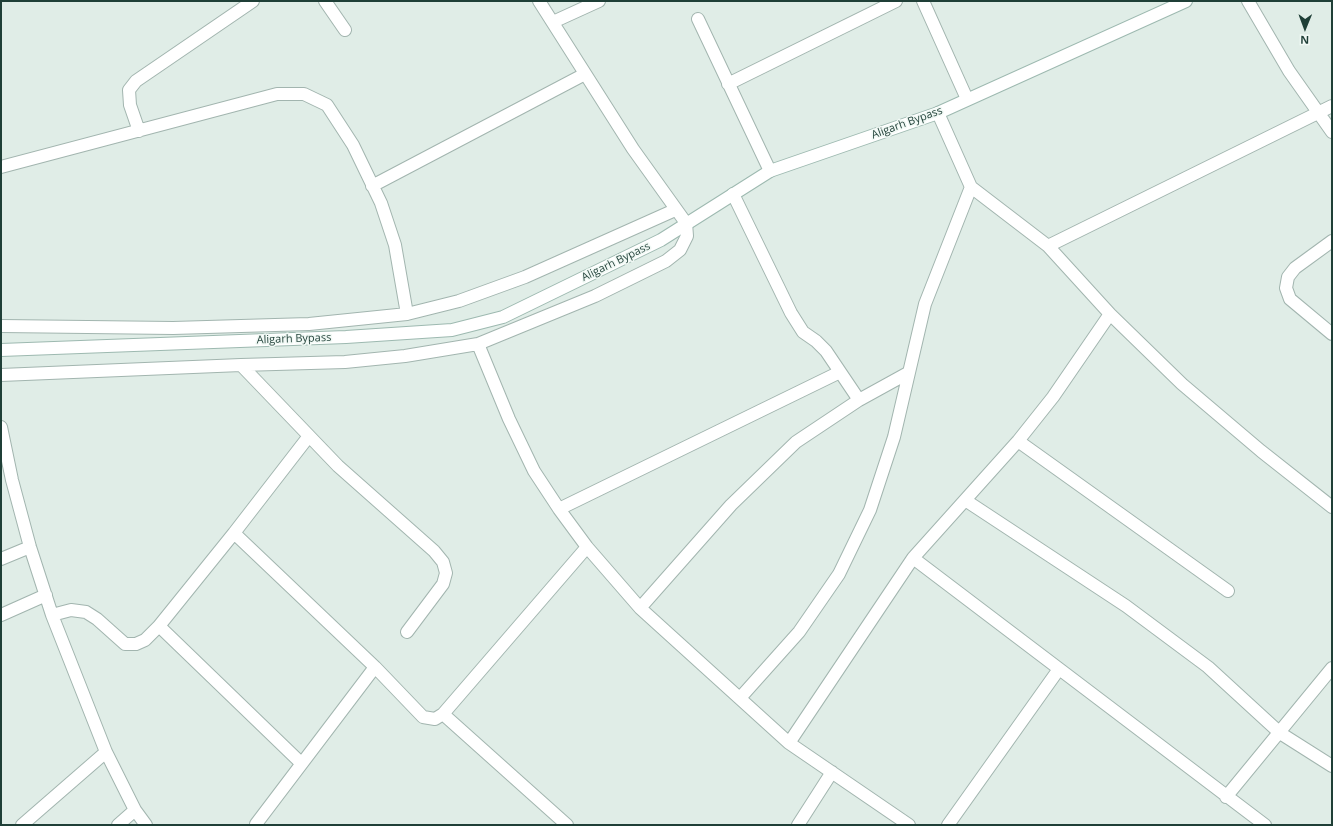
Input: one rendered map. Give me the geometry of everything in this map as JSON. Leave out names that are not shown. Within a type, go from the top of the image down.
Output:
[{"type":"street","points":[[139,131],[130,105],[129,90],[136,81],[253,1]]},
{"type":"street","points":[[325,1],[345,30]]},
{"type":"street","points":[[1,375],[345,362],[406,356],[478,344],[595,296],[666,261],[680,250],[687,236],[686,223],[675,210],[585,74],[539,1]]},
{"type":"street","points":[[553,22],[599,1]]},
{"type":"street","points":[[728,84],[896,1]]},
{"type":"street","points":[[923,1],[967,99]]},
{"type":"street","name":"Aligarh Bypass","points":[[1,350],[346,337],[452,330],[503,317],[661,240],[770,172],[938,113],[1186,1]]},
{"type":"street","points":[[1248,1],[1289,71],[1332,132]]},
{"type":"street","points":[[698,19],[770,172]]},
{"type":"street","points":[[372,186],[585,74]]},
{"type":"street","points":[[1,167],[277,94],[304,94],[327,105],[353,146],[381,202],[395,245],[407,314]]},
{"type":"street","points":[[1048,246],[1332,106]]},
{"type":"street","points":[[938,113],[971,187],[1048,246],[1110,314],[1182,384],[1260,451],[1332,507]]},
{"type":"street","points":[[740,698],[799,632],[839,574],[870,510],[894,437],[908,373],[926,304],[971,187]]},
{"type":"street","points":[[733,194],[790,313],[803,332],[816,341],[826,351],[859,400]]},
{"type":"street","points":[[1,326],[174,328],[309,324],[407,314],[459,302],[525,277],[675,210]]},
{"type":"street","points":[[1332,241],[1295,268],[1288,276],[1286,288],[1290,299],[1332,334]]},
{"type":"street","points":[[789,744],[913,558],[1018,441],[1053,397],[1110,314]]},
{"type":"street","points":[[478,344],[509,420],[531,464],[559,509],[587,547],[640,608],[789,744],[909,825]]},
{"type":"street","points":[[241,365],[338,466],[434,551],[443,562],[446,573],[442,584],[407,632]]},
{"type":"street","points":[[559,509],[840,372]]},
{"type":"street","points":[[640,608],[730,505],[796,442],[859,400],[908,373]]},
{"type":"street","points":[[1,427],[6,482],[30,547],[52,615],[106,752],[135,810],[146,825]]},
{"type":"street","points":[[52,615],[71,610],[86,612],[125,644],[136,644],[145,640],[159,626],[234,533],[309,436]]},
{"type":"street","points":[[1018,441],[1228,591]]},
{"type":"street","points":[[965,500],[1126,606],[1208,667],[1280,732],[1332,766]]},
{"type":"street","points":[[234,533],[374,667],[423,717],[434,718],[443,714],[587,547]]},
{"type":"street","points":[[1,559],[30,547]]},
{"type":"street","points":[[913,558],[1226,797],[1265,825]]},
{"type":"street","points":[[1,615],[46,595]]},
{"type":"street","points":[[159,626],[301,763]]},
{"type":"street","points":[[256,824],[374,667]]},
{"type":"street","points":[[1226,797],[1332,668]]},
{"type":"street","points":[[948,825],[1059,669]]},
{"type":"street","points":[[443,714],[567,825]]},
{"type":"street","points":[[22,825],[106,752]]},
{"type":"street","points":[[798,825],[832,772]]},
{"type":"street","points":[[118,825],[135,810]]}]
